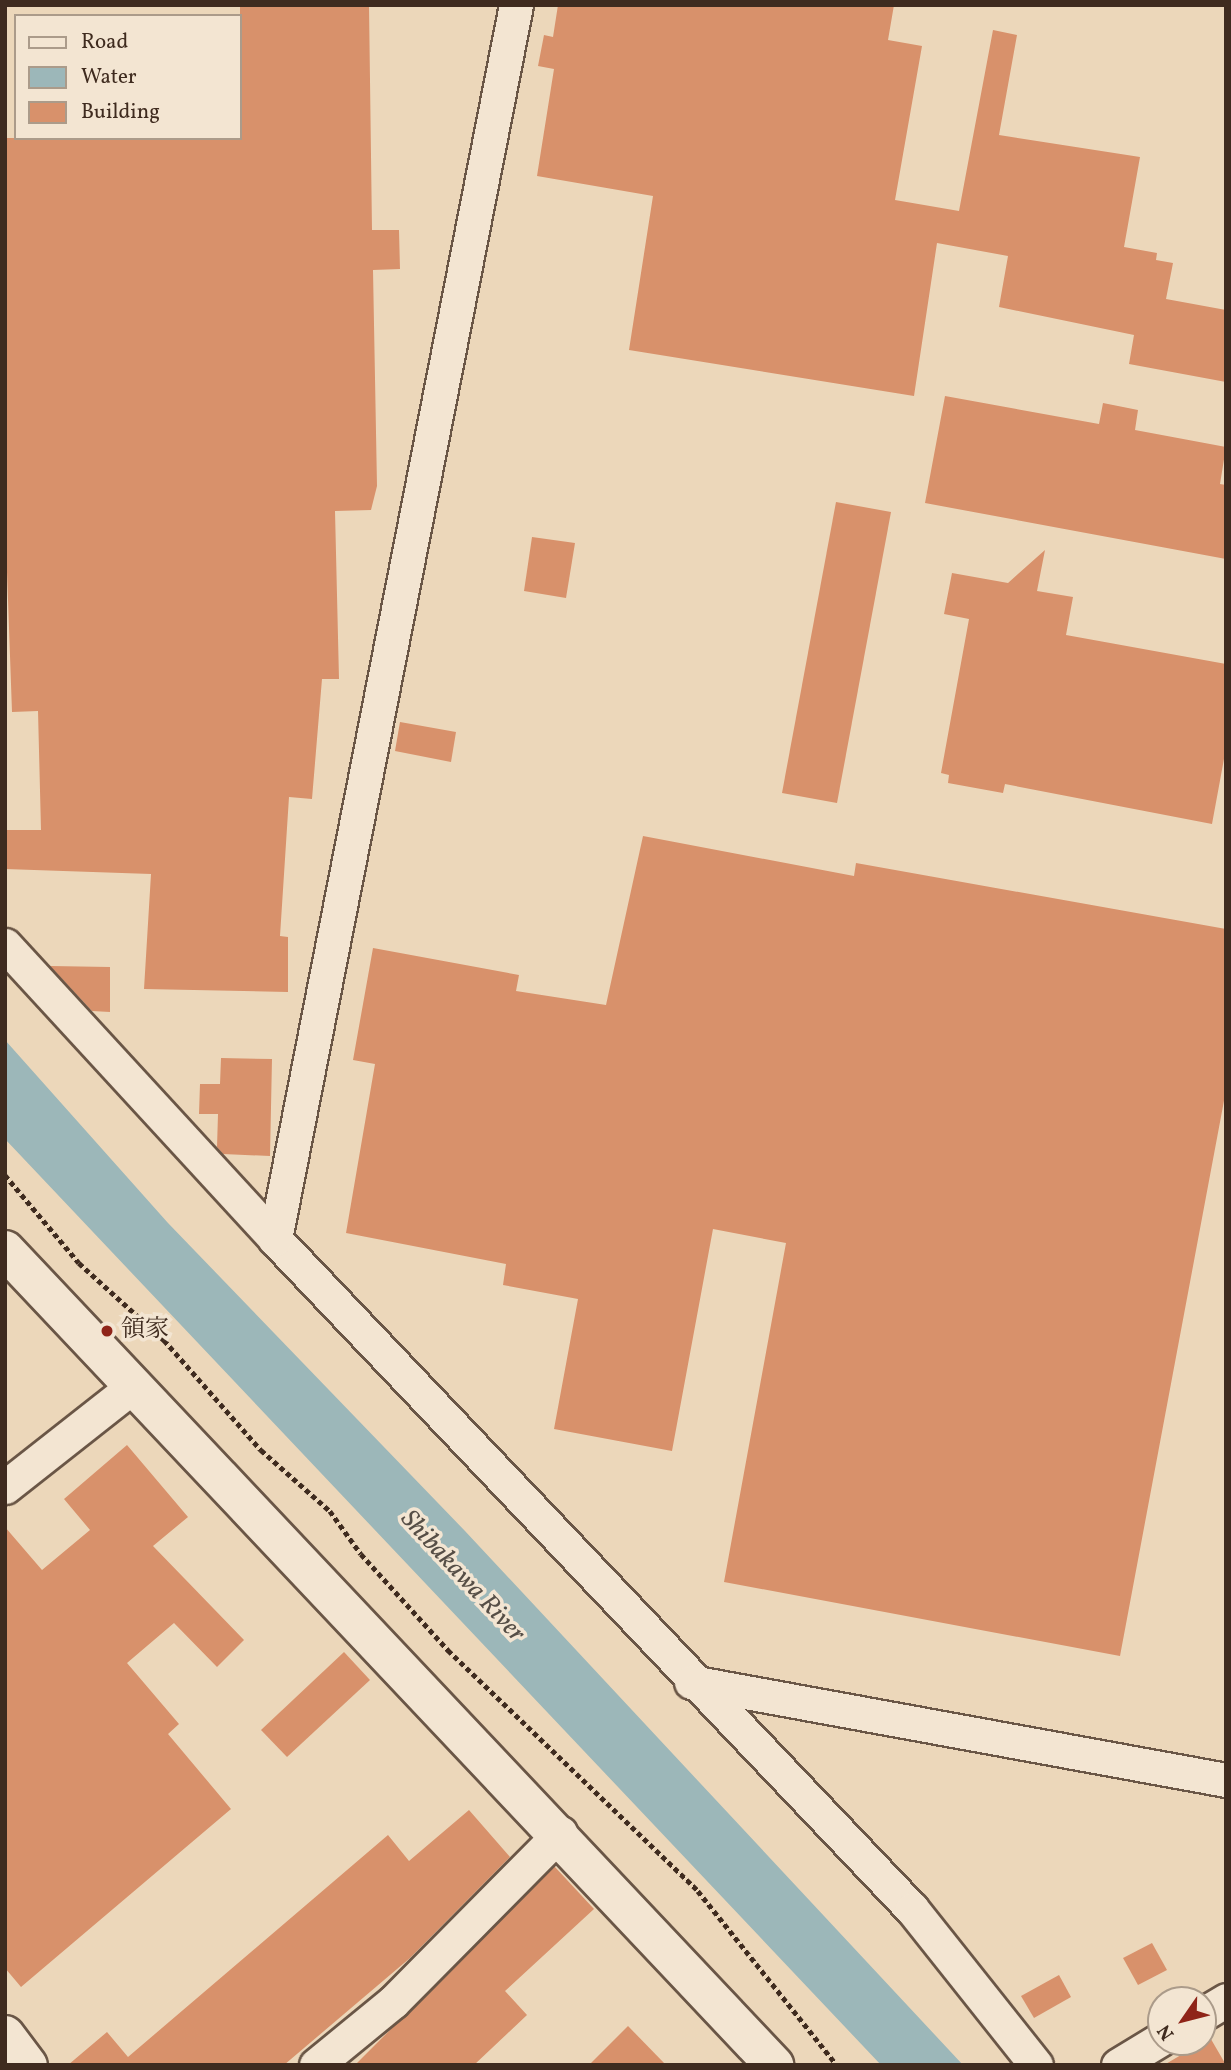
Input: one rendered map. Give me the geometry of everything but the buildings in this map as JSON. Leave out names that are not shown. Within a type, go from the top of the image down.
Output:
[{"type":"street","points":[[275,1239],[516,5]]},
{"type":"street","points":[[5,945],[275,1239],[691,1682],[912,1909],[1036,2065]]},
{"type":"street","points":[[5,1250],[132,1387],[560,1833],[774,2065]]},
{"type":"street","points":[[5,1487],[132,1387]]},
{"type":"street","points":[[691,1682],[1226,1780]]},
{"type":"street","points":[[316,2065],[393,2002],[560,1833]]},
{"type":"street","points":[[5,2035],[28,2065]]},
{"type":"street","points":[[1118,2065],[1147,2047]]},
{"type":"path","points":[[5,1175],[79,1263],[164,1340],[261,1450],[330,1511],[361,1554],[448,1650],[698,1891],[838,2065]]},
{"type":"water","name":"Shibakawa River","points":[[5,1040],[168,1223],[465,1531],[963,2065],[881,2065],[5,1139]]},
{"type":"place","name":"領家","points":[[107,1331]]}]
